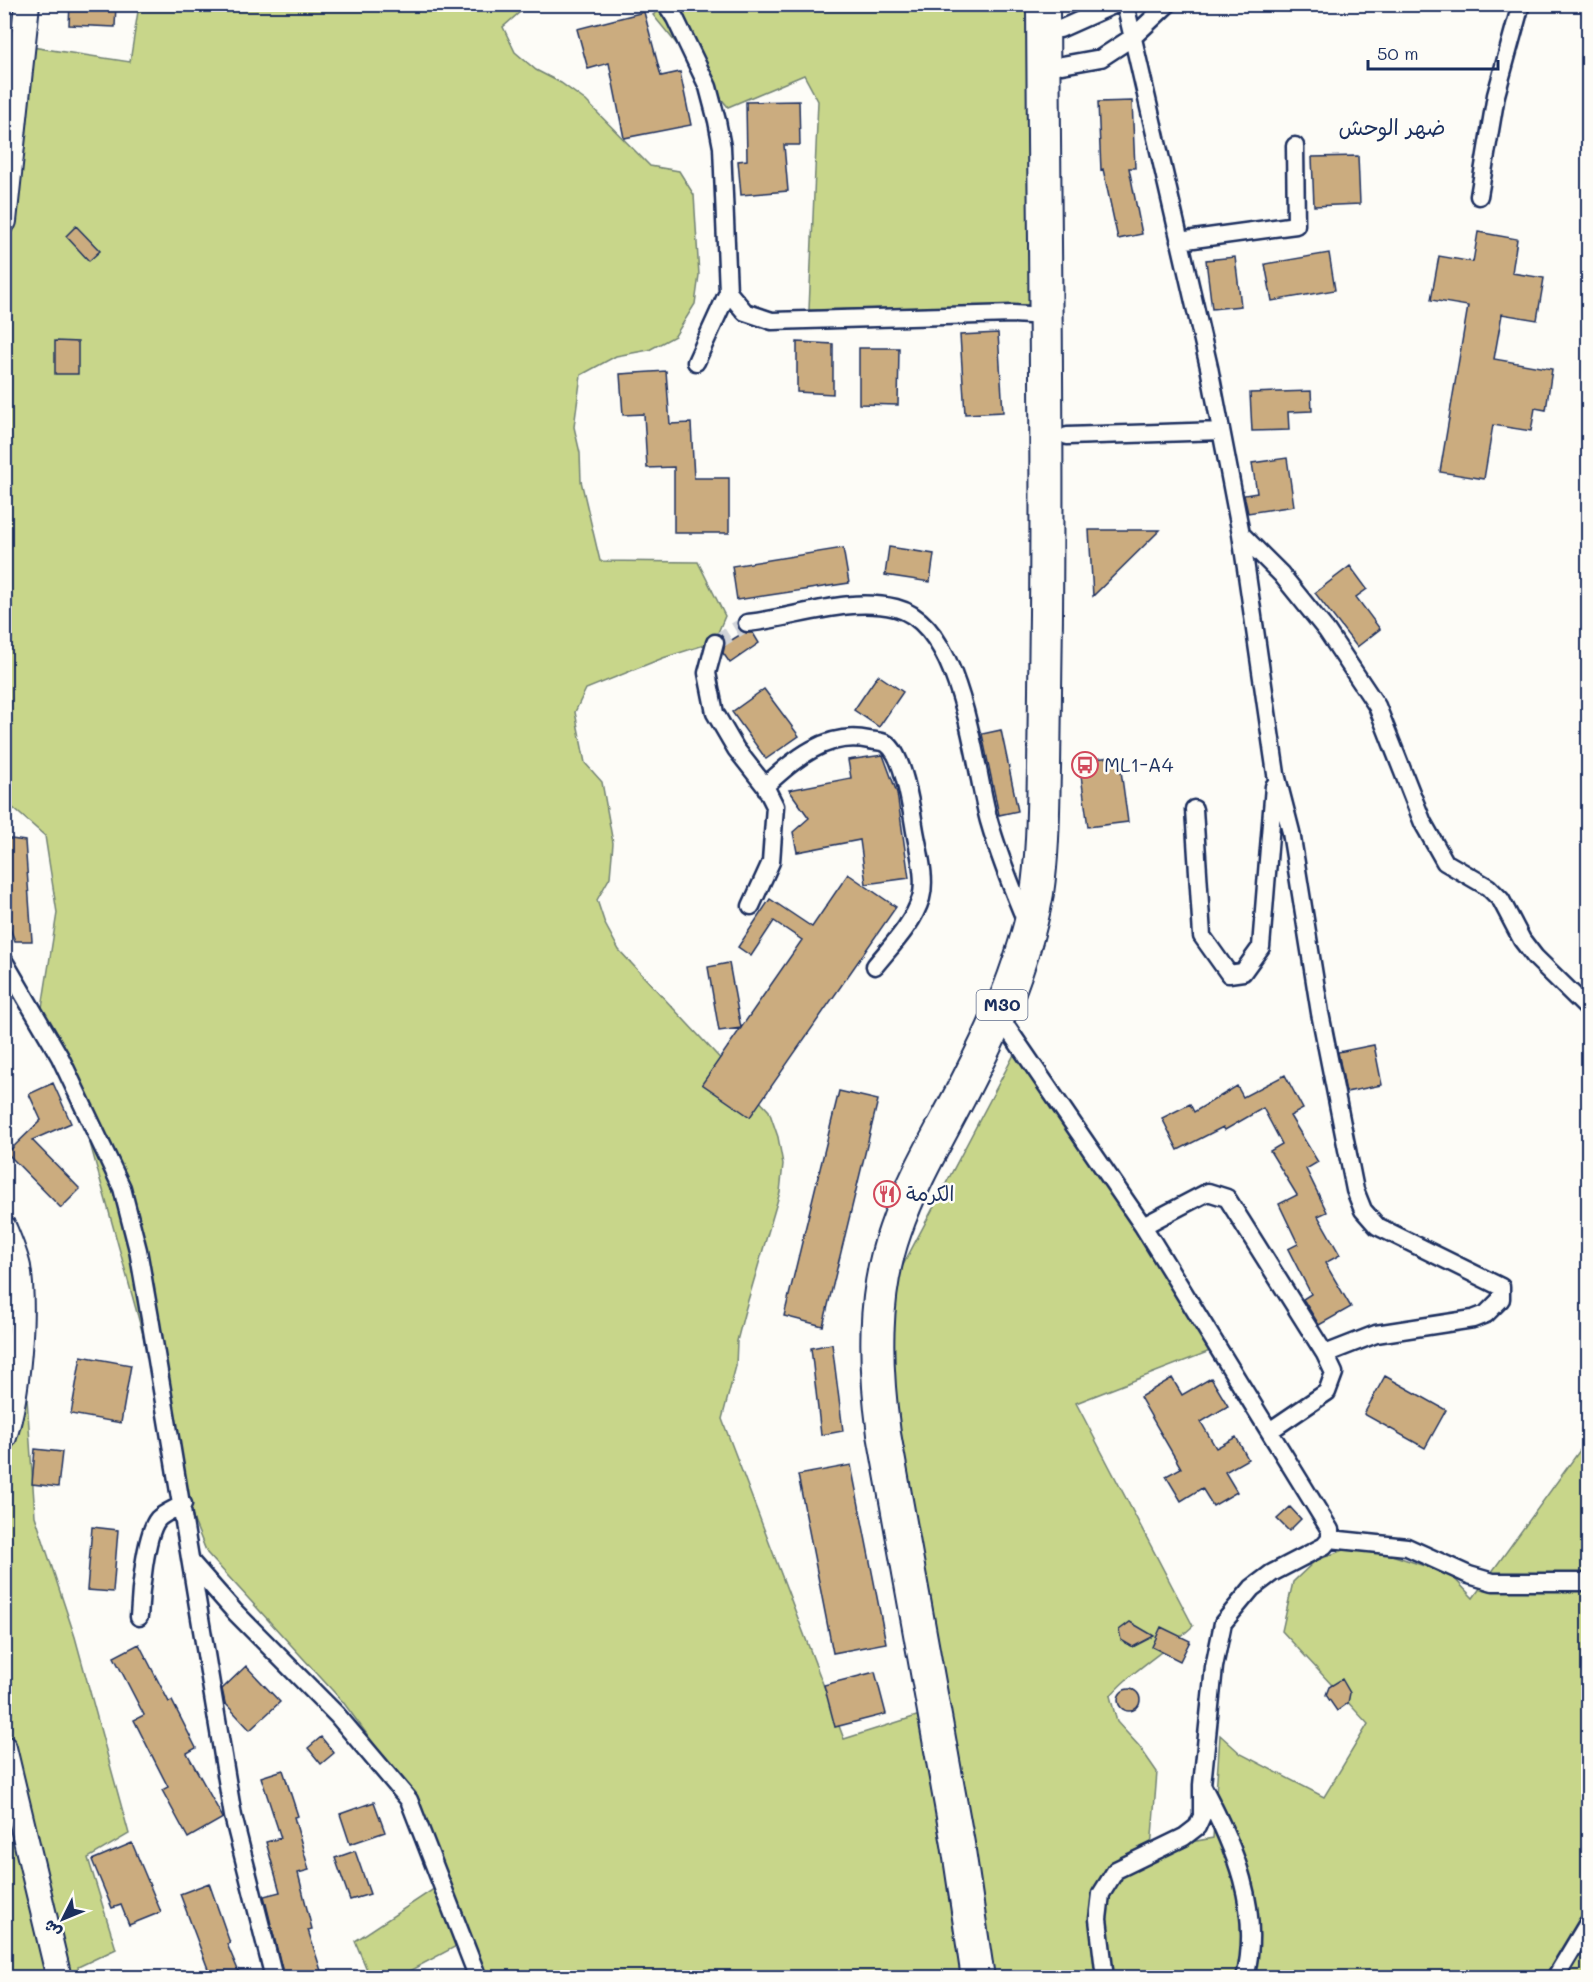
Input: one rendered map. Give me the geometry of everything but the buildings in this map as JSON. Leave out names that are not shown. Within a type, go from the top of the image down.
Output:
[{"type":"highway","name":"M30","points":[[994,1977],[983,1875],[904,1449],[894,1367],[901,1285],[913,1228],[940,1159],[1008,1029],[1043,940],[1055,896],[1061,826],[1067,436],[1062,65],[1055,13]]},
{"type":"highway","name":"M30","points":[[978,1977],[962,1866],[884,1434],[878,1391],[879,1301],[894,1232],[914,1184],[974,1070],[1023,957],[1037,890],[1043,824],[1048,509],[1045,316],[1055,13]]},
{"type":"main road","points":[[4,221],[27,4]]},
{"type":"main road","points":[[4,1228],[18,1266],[19,1291],[18,1355],[4,1437]]},
{"type":"main road","points":[[4,1748],[59,1977]]},
{"type":"street","points":[[666,4],[708,87],[722,147],[728,292],[696,362]]},
{"type":"street","points":[[1055,13],[1116,4]]},
{"type":"street","points":[[1125,4],[1209,367],[1241,534],[1276,774],[1291,832],[1348,1164],[1363,1210],[1377,1226],[1501,1287],[1501,1299],[1486,1314],[1425,1328],[1376,1334],[1325,1354]]},
{"type":"street","points":[[1062,65],[1101,58],[1132,37],[1168,4]]},
{"type":"street","points":[[1479,196],[1496,95],[1521,4]]},
{"type":"street","points":[[1179,241],[1296,225],[1295,146]]},
{"type":"street","points":[[728,292],[745,312],[772,321],[1014,314],[1045,316]]},
{"type":"street","points":[[1067,436],[1221,431]]},
{"type":"street","points":[[1241,534],[1281,574],[1327,631],[1377,706],[1423,823],[1444,862],[1488,886],[1501,900],[1522,940],[1534,957],[1588,1009]]},
{"type":"street","points":[[747,623],[776,620],[822,608],[874,605],[898,609],[917,620],[938,642],[953,671],[964,704],[990,822],[1029,931]]},
{"type":"street","points":[[715,643],[707,673],[715,713],[736,749],[765,786],[775,806],[775,832],[771,862],[751,906]]},
{"type":"street","points":[[765,786],[795,759],[818,745],[838,738],[861,738],[886,744],[897,757],[912,809],[922,896],[914,914],[875,966]]},
{"type":"street","points":[[1194,808],[1202,936],[1229,974],[1243,972],[1261,947],[1276,774]]},
{"type":"street","points":[[4,961],[60,1057],[122,1188],[138,1250],[183,1504],[200,1629],[233,1816],[274,1977]]},
{"type":"street","points":[[1008,1029],[1143,1226],[1271,1430],[1330,1530],[1330,1539],[1317,1552],[1272,1573],[1252,1588],[1223,1623],[1214,1667],[1202,1785],[1202,1816],[1197,1827],[1184,1837],[1116,1869],[1101,1894],[1098,1919],[1105,1977]]},
{"type":"street","points":[[1143,1226],[1208,1192],[1227,1198],[1325,1354],[1334,1373],[1327,1392],[1271,1430]]},
{"type":"street","points":[[139,1617],[141,1577],[153,1527],[159,1517],[183,1504]]},
{"type":"street","points":[[1330,1539],[1407,1547],[1469,1575],[1493,1582],[1567,1580],[1588,1582]]},
{"type":"street","points":[[192,1563],[235,1612],[337,1715],[409,1800],[478,1977]]},
{"type":"street","points":[[1202,1785],[1216,1812],[1248,1893],[1251,1923],[1249,1960],[1245,1977]]},
{"type":"street","points":[[1555,1977],[1588,1923]]},
{"type":"green space","points":[[669,4],[1035,5],[1039,305],[809,310],[818,101],[804,75],[728,107],[653,15]]},
{"type":"green space","points":[[5,5],[36,5],[32,47],[130,62],[139,5],[528,5],[503,27],[515,52],[536,70],[561,83],[586,101],[650,166],[679,171],[694,195],[699,275],[695,304],[675,336],[649,350],[616,356],[581,375],[574,427],[580,453],[581,481],[600,561],[698,562],[725,616],[714,642],[663,658],[586,689],[575,712],[585,763],[602,782],[613,843],[610,877],[597,900],[605,924],[619,950],[769,1111],[778,1137],[783,1164],[780,1192],[737,1341],[736,1366],[722,1419],[844,1739],[942,1708],[899,1529],[882,1305],[1018,1047],[1218,1348],[1076,1403],[1193,1626],[1110,1696],[1117,1722],[1139,1746],[1157,1772],[1151,1849],[1213,1838],[1220,1735],[1241,1754],[1324,1797],[1368,1724],[1282,1631],[1293,1582],[1315,1561],[1348,1548],[1374,1549],[1451,1575],[1473,1598],[1588,1439],[1588,1977],[473,1978],[462,1943],[398,1977],[370,1977],[355,1941],[446,1881],[413,1796],[343,1702],[207,1553],[185,1499],[163,1407],[80,1107],[38,1033],[57,913],[45,836],[5,801]]},
{"type":"green space","points":[[4,1238],[19,1280],[35,1516],[75,1637],[129,1834],[88,1858],[116,1949],[78,1967],[79,1977],[5,1977],[5,1842],[22,1838],[4,1770]]},
{"type":"tunnel","points":[[715,643],[747,623]]},
{"type":"place","name":"ML1-A4","points":[[1085,765]]},
{"type":"place","name":"الكرمة","points":[[887,1194]]},
{"type":"district","name":"ضهر الوحش","points":[[1392,127]]}]
